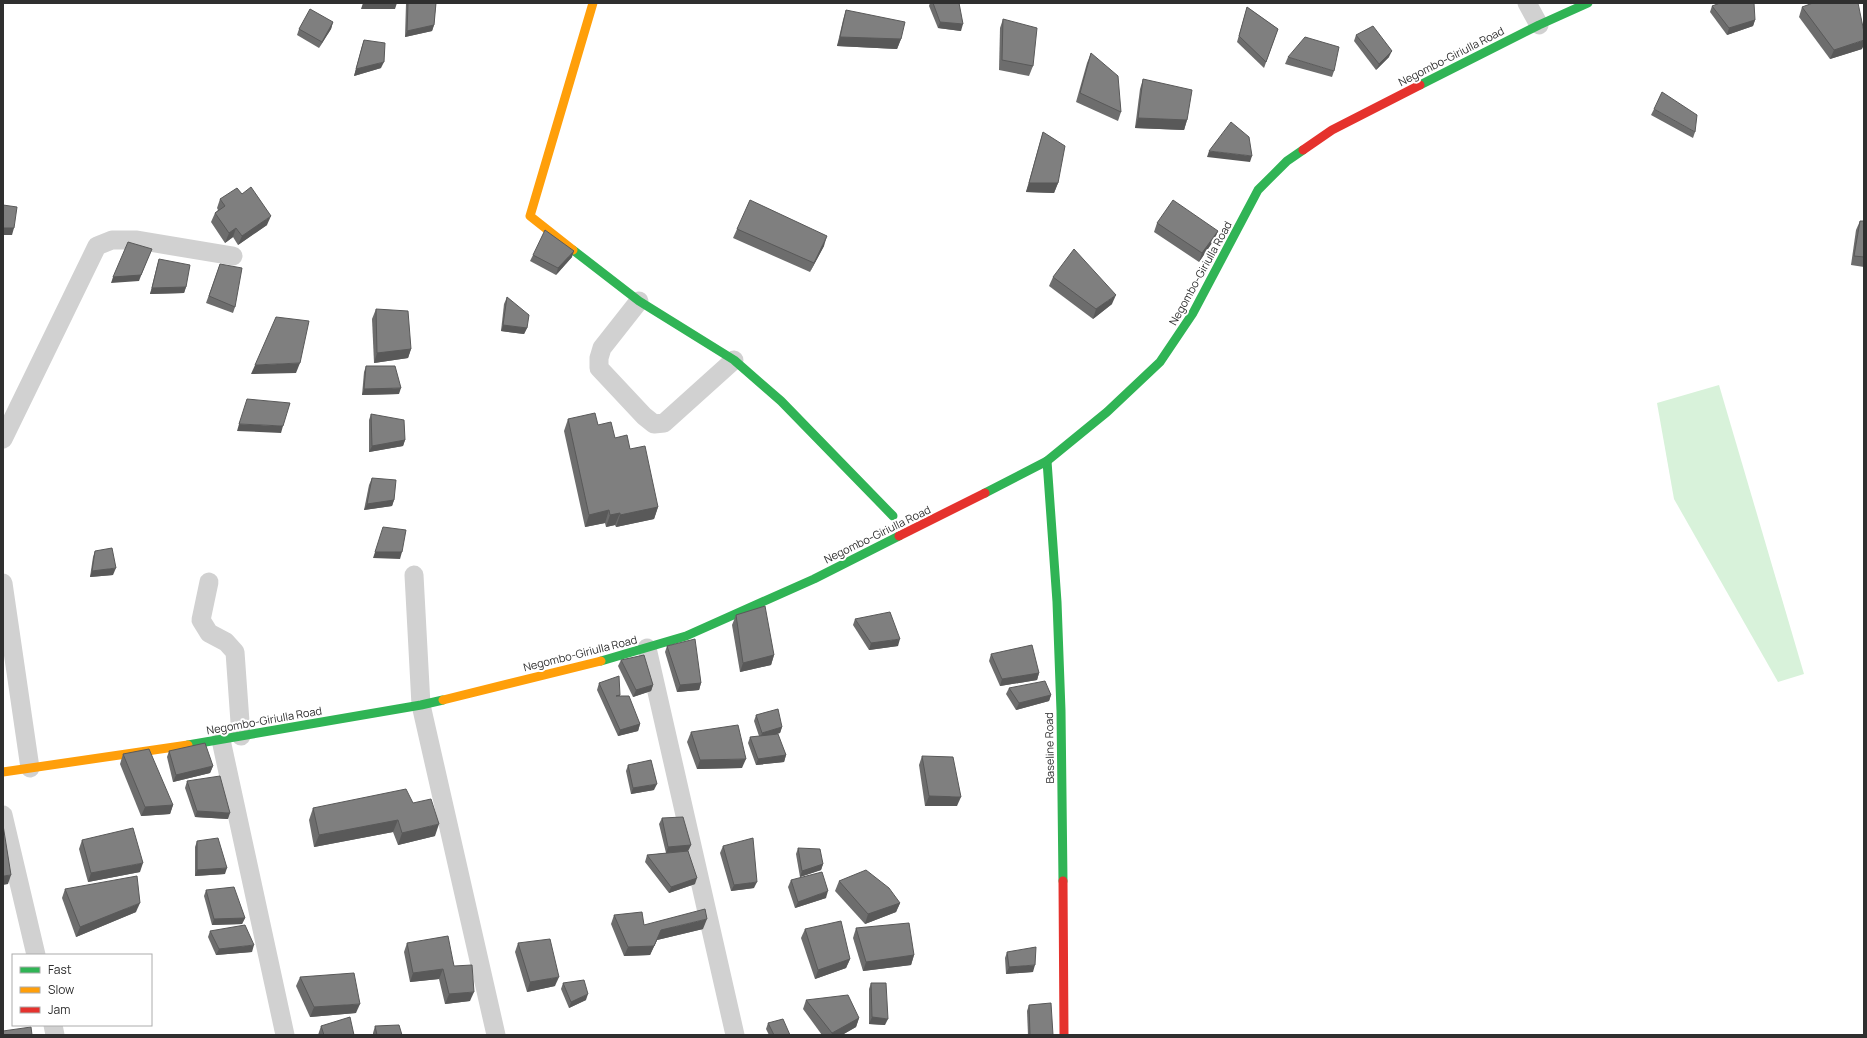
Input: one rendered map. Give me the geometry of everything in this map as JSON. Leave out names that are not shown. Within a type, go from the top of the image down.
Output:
[{"type":"main road","points":[[593,3],[530,216],[639,301],[734,360],[781,401],[893,516]]},
{"type":"main road","name":"Negombo-Giriulla Road","points":[[3,772],[221,740],[421,704],[576,668],[686,636],[814,579],[1047,461],[1107,412],[1160,362],[1193,313],[1258,190],[1287,161],[1332,130],[1539,25],[1588,3]]},
{"type":"main road","name":"Baseline Road","points":[[1047,461],[1057,602],[1061,711],[1064,1035]]},
{"type":"street","points":[[1527,3],[1539,25]]},
{"type":"street","points":[[3,439],[97,246],[112,240],[137,240],[233,256]]},
{"type":"street","points":[[639,301],[602,348],[599,358],[599,368],[644,416],[654,424],[664,423],[734,360]]},
{"type":"street","points":[[414,575],[421,704],[496,1035]]},
{"type":"street","points":[[209,582],[201,620],[209,633],[226,642],[235,652],[241,736]]},
{"type":"street","points":[[3,583],[30,768]]},
{"type":"street","points":[[647,648],[735,1035]]},
{"type":"street","points":[[221,740],[285,1035]]},
{"type":"street","points":[[3,815],[36,954]]},
{"type":"shaded area","points":[[1719,385],[1804,674],[1778,682],[1674,499],[1657,403]]},
{"type":"building","points":[[408,3],[436,3],[434,25],[407,31]]},
{"type":"building","points":[[933,3],[959,3],[963,24],[940,22]]},
{"type":"building","points":[[1720,3],[1754,3],[1755,20],[1729,28],[1712,6]]},
{"type":"building","points":[[1813,3],[1858,3],[1864,32],[1864,40],[1834,50],[1802,7]]},
{"type":"building","points":[[1247,7],[1278,29],[1266,62],[1239,36]]},
{"type":"building","points":[[310,9],[333,22],[322,42],[299,29]]},
{"type":"building","points":[[846,10],[905,22],[901,39],[840,37]]},
{"type":"building","points":[[1003,19],[1037,28],[1033,66],[1002,60]]},
{"type":"building","points":[[1373,26],[1392,51],[1379,64],[1356,35]]},
{"type":"building","points":[[1305,37],[1339,47],[1334,71],[1288,57]]},
{"type":"building","points":[[364,40],[385,43],[384,62],[356,69]]},
{"type":"building","points":[[1091,53],[1118,76],[1121,112],[1080,93]]},
{"type":"building","points":[[1143,79],[1192,90],[1187,120],[1138,118]]},
{"type":"building","points":[[1662,92],[1697,115],[1695,132],[1654,109]]},
{"type":"building","points":[[1231,122],[1249,137],[1252,156],[1209,151]]},
{"type":"building","points":[[1043,132],[1065,146],[1058,183],[1029,183]]},
{"type":"building","points":[[251,187],[271,216],[242,236],[236,228],[229,233],[215,213],[225,206],[220,199],[237,188],[242,194]]},
{"type":"building","points":[[750,200],[827,236],[814,263],[737,229]]},
{"type":"building","points":[[1173,200],[1218,231],[1202,253],[1157,223]]},
{"type":"building","points":[[3,205],[17,207],[14,228],[3,228]]},
{"type":"building","points":[[1860,221],[1864,221],[1864,257],[1854,256]]},
{"type":"building","points":[[545,230],[574,251],[558,268],[533,255]]},
{"type":"building","points":[[128,242],[152,249],[141,275],[113,277]]},
{"type":"building","points":[[1074,249],[1116,295],[1096,309],[1053,277]]},
{"type":"building","points":[[159,259],[190,265],[186,287],[152,288]]},
{"type":"building","points":[[220,264],[242,268],[235,307],[209,296]]},
{"type":"building","points":[[507,297],[529,315],[527,328],[503,325]]},
{"type":"building","points":[[376,309],[408,311],[411,349],[377,353]]},
{"type":"building","points":[[276,317],[309,321],[300,363],[255,365]]},
{"type":"building","points":[[366,366],[395,366],[401,388],[364,389]]},
{"type":"building","points":[[247,399],[290,403],[283,426],[239,424]]},
{"type":"building","points":[[595,413],[598,425],[611,422],[615,438],[627,435],[630,449],[645,446],[658,507],[620,515],[620,513],[610,515],[609,510],[589,515],[568,419]]},
{"type":"building","points":[[371,414],[404,420],[405,440],[372,446]]},
{"type":"building","points":[[372,478],[396,480],[394,500],[367,504]]},
{"type":"building","points":[[383,527],[406,530],[402,552],[375,552]]},
{"type":"building","points":[[112,548],[116,568],[92,571],[95,551]]},
{"type":"building","points":[[765,606],[774,655],[743,663],[736,615]]},
{"type":"building","points":[[890,612],[900,639],[871,643],[855,619]]},
{"type":"building","points":[[695,639],[701,683],[680,685],[667,646]]},
{"type":"building","points":[[1032,645],[1039,673],[1002,679],[991,654]]},
{"type":"building","points":[[644,655],[653,685],[636,690],[621,660]]},
{"type":"building","points":[[619,676],[620,695],[616,696],[629,696],[640,724],[620,730],[599,683]]},
{"type":"building","points":[[1045,681],[1051,695],[1019,703],[1009,688]]},
{"type":"building","points":[[778,709],[782,727],[762,733],[756,715]]},
{"type":"building","points":[[738,725],[746,759],[700,760],[691,732]]},
{"type":"building","points":[[778,734],[786,755],[758,759],[750,737]]},
{"type":"building","points":[[205,743],[213,766],[176,775],[169,751]]},
{"type":"building","points":[[149,749],[173,805],[145,807],[123,754]]},
{"type":"building","points":[[922,756],[953,757],[961,797],[929,796]]},
{"type":"building","points":[[651,760],[657,784],[633,788],[628,765]]},
{"type":"building","points":[[220,776],[230,813],[197,811],[187,781]]},
{"type":"building","points":[[406,789],[413,803],[431,799],[439,824],[402,833],[398,820],[319,835],[313,808]]},
{"type":"building","points":[[683,817],[691,845],[668,847],[662,818]]},
{"type":"building","points":[[3,825],[11,875],[3,876]]},
{"type":"building","points":[[133,828],[143,863],[91,873],[82,840]]},
{"type":"building","points":[[218,838],[227,868],[197,870],[197,841]]},
{"type":"building","points":[[753,838],[757,882],[734,885],[723,846]]},
{"type":"building","points":[[798,848],[820,849],[823,864],[802,871]]},
{"type":"building","points":[[688,851],[697,878],[671,887],[647,855]]},
{"type":"building","points":[[866,870],[889,888],[900,903],[868,914],[839,881]]},
{"type":"building","points":[[822,872],[828,891],[798,902],[791,880]]},
{"type":"building","points":[[137,876],[140,903],[80,927],[65,889]]},
{"type":"building","points":[[234,887],[245,918],[214,919],[206,890]]},
{"type":"building","points":[[705,909],[707,919],[661,930],[654,946],[628,947],[614,915],[642,912],[644,925]]},
{"type":"building","points":[[841,921],[850,959],[818,970],[805,929]]},
{"type":"building","points":[[909,923],[914,955],[866,962],[856,928]]},
{"type":"building","points":[[245,925],[254,945],[219,949],[210,931]]},
{"type":"building","points":[[448,936],[454,966],[472,965],[474,992],[449,994],[443,969],[413,973],[407,943]]},
{"type":"building","points":[[550,939],[559,977],[530,982],[518,943]]},
{"type":"building","points":[[1036,947],[1035,965],[1009,967],[1007,952]]},
{"type":"building","points":[[354,973],[360,1004],[314,1007],[300,977]]},
{"type":"building","points":[[584,980],[588,994],[571,1002],[563,983]]},
{"type":"building","points":[[871,983],[886,983],[888,1019],[872,1017]]},
{"type":"building","points":[[848,995],[859,1018],[832,1033],[806,1000]]},
{"type":"building","points":[[1051,1003],[1053,1035],[1030,1035],[1029,1005]]},
{"type":"building","points":[[350,1017],[354,1035],[324,1035],[321,1026]]},
{"type":"building","points":[[783,1019],[790,1035],[774,1035],[768,1023]]},
{"type":"building","points":[[399,1025],[402,1035],[377,1035],[375,1026]]},
{"type":"building","points":[[31,1027],[32,1035],[3,1035],[3,1031]]},
{"type":"traffic: fast","points":[[1420,85],[1539,25],[1588,3]]},
{"type":"traffic: fast","points":[[985,493],[1047,461],[1107,412],[1160,362],[1193,313],[1258,190],[1287,161],[1303,150]]},
{"type":"traffic: fast","points":[[573,250],[639,301],[734,360],[781,401],[893,516]]},
{"type":"traffic: fast","points":[[1047,461],[1057,602],[1061,711],[1063,881]]},
{"type":"traffic: fast","points":[[601,661],[686,636],[814,579],[899,536]]},
{"type":"traffic: fast","points":[[188,745],[443,700]]},
{"type":"traffic: slow","points":[[573,250],[530,216],[593,3]]},
{"type":"traffic: slow","points":[[443,700],[601,661]]},
{"type":"traffic: slow","points":[[3,772],[188,745]]},
{"type":"traffic: jam","points":[[1303,150],[1332,130],[1420,85]]},
{"type":"traffic: jam","points":[[899,536],[985,493]]},
{"type":"traffic: jam","points":[[1063,881],[1064,1035]]}]
